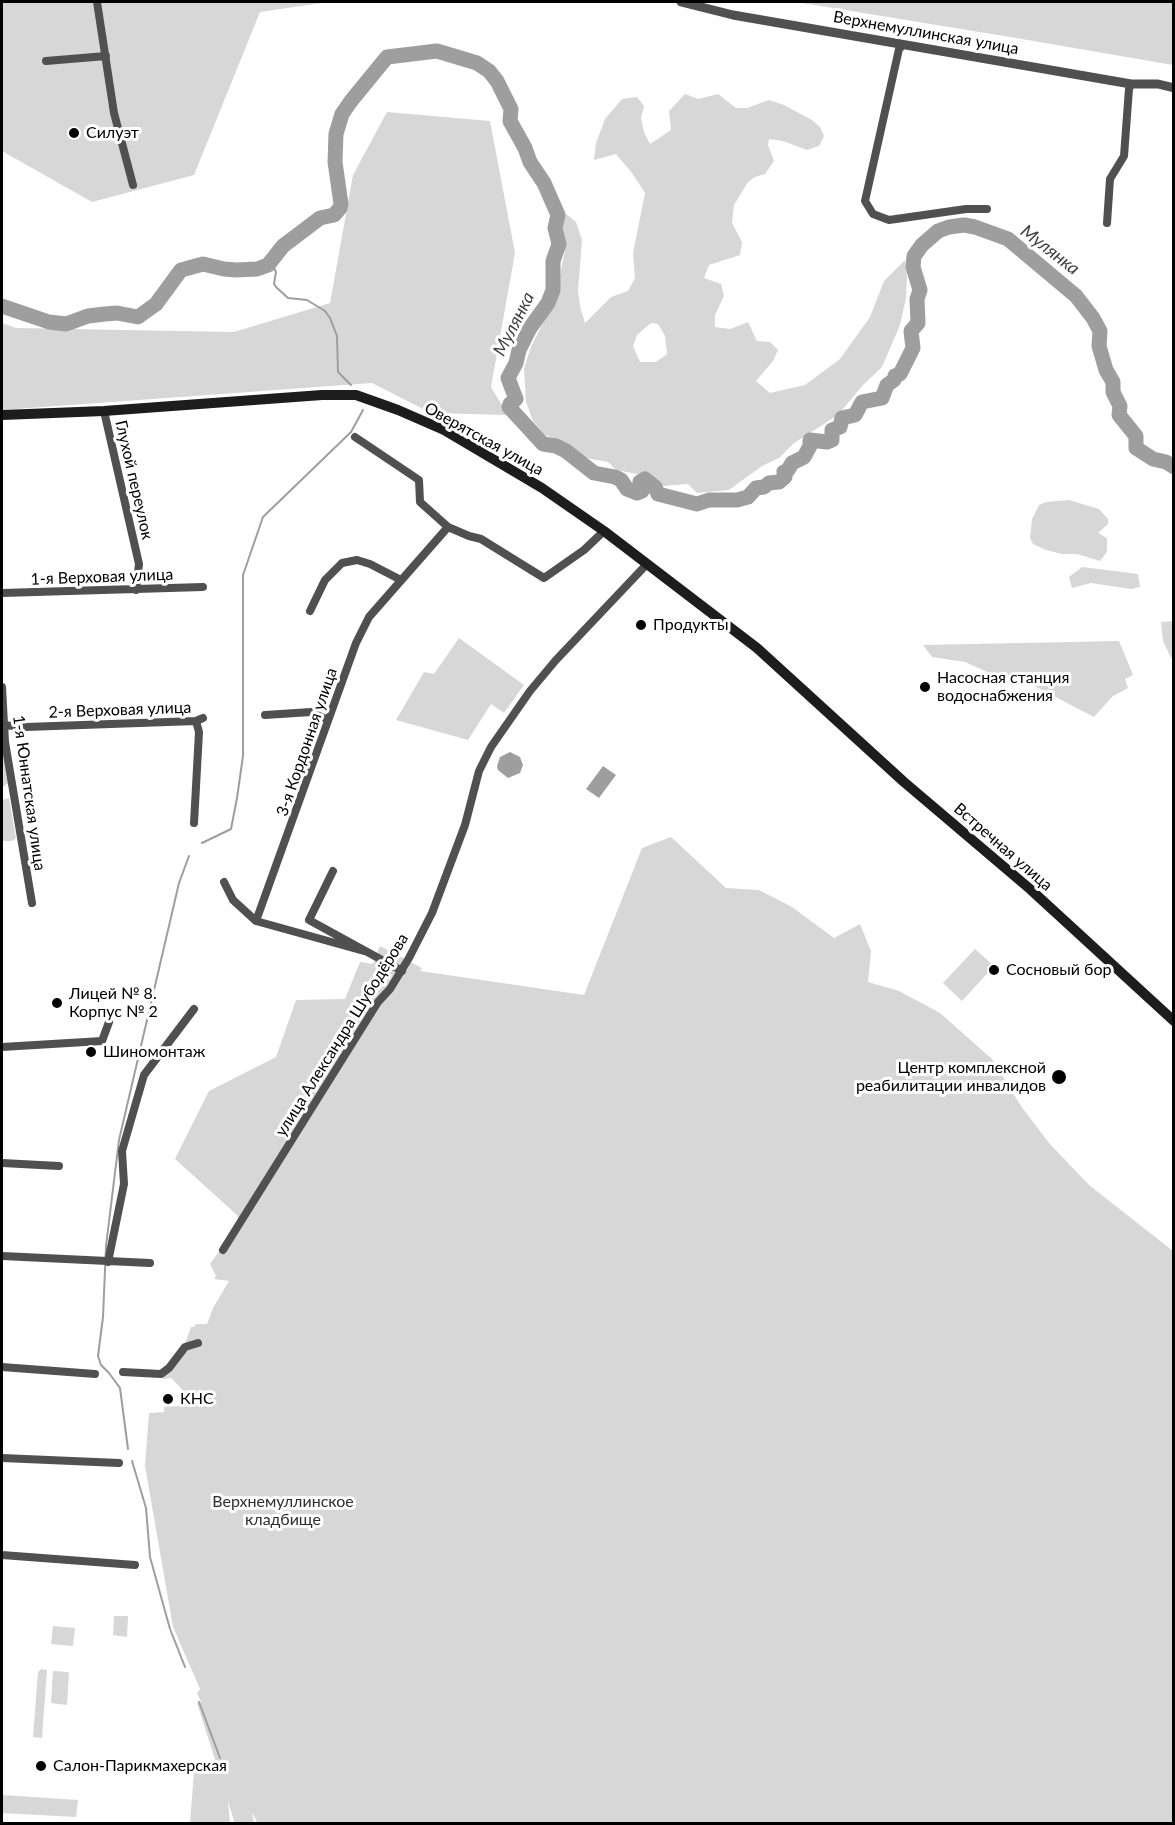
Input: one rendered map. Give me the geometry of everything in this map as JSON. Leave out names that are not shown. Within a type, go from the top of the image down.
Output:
[{"type":"main road","name":"Оверятская улица","points":[[2,415],[104,411],[321,395],[356,395],[444,430],[542,488],[604,531],[757,648],[812,698]]},
{"type":"main road","name":"Встречная улица","points":[[812,698],[903,782],[1059,915],[1173,1021]]},
{"type":"street","points":[[97,2],[114,113],[133,185]]},
{"type":"street","name":"Верхнемуллинская улица","points":[[681,2],[733,15],[903,45],[1131,84],[1158,84],[1173,88]]},
{"type":"street","points":[[903,45],[899,49],[866,201],[873,214],[889,220],[966,209],[987,209]]},
{"type":"street","points":[[46,61],[106,56]]},
{"type":"street","points":[[1107,223],[1110,179],[1124,156],[1131,84]]},
{"type":"street","name":"Глухой переулок","points":[[104,411],[139,564],[136,591]]},
{"type":"street","points":[[355,437],[419,480],[420,502],[448,527],[468,536],[481,538],[544,578],[584,550],[604,531]]},
{"type":"street","name":"3-я Кордонная улица","points":[[256,921],[356,643],[369,617],[448,527]]},
{"type":"street","points":[[310,610],[325,580],[342,563],[357,560],[401,580]]},
{"type":"street","name":"улица Александра Шубодёрова","points":[[222,1250],[378,1002],[402,971],[432,913],[465,825],[479,771],[492,747],[530,691],[556,660],[647,564]]},
{"type":"street","name":"1-я Верховая улица","points":[[2,593],[136,591],[203,587]]},
{"type":"street","name":"1-я Юннатская улица","points":[[2,687],[5,742],[32,903]]},
{"type":"street","points":[[265,715],[311,712],[328,720]]},
{"type":"street","name":"2-я Верховая улица","points":[[3,725],[26,727],[200,720],[194,823]]},
{"type":"street","points":[[333,871],[309,920],[402,971]]},
{"type":"street","points":[[224,882],[233,900],[256,921],[364,951]]},
{"type":"street","points":[[108,1262],[124,1184],[122,1151],[144,1075],[194,1009]]},
{"type":"street","points":[[2,1047],[102,1041],[109,1022]]},
{"type":"street","points":[[2,1163],[59,1166]]},
{"type":"street","points":[[2,1256],[150,1263]]},
{"type":"street","points":[[123,1372],[160,1374],[169,1368],[183,1348],[198,1342]]},
{"type":"street","points":[[2,1367],[95,1374]]},
{"type":"street","points":[[2,1458],[119,1463]]},
{"type":"street","points":[[2,1555],[135,1565]]},
{"type":"green space","points":[[2,2],[328,2],[260,12],[194,175],[92,202],[2,151]]},
{"type":"green space","points":[[796,2],[1173,2],[1173,65],[1010,37]]},
{"type":"green space","points":[[685,94],[698,99],[718,94],[736,108],[747,108],[769,100],[812,120],[820,127],[824,136],[819,146],[807,150],[783,141],[769,139],[768,145],[774,161],[765,174],[748,182],[734,205],[732,223],[742,242],[740,255],[709,265],[704,278],[721,284],[724,296],[715,315],[715,327],[730,329],[748,322],[757,341],[770,342],[778,350],[773,361],[756,381],[770,393],[805,385],[840,359],[870,317],[884,281],[905,260],[906,298],[900,325],[882,367],[863,385],[838,415],[794,443],[779,458],[762,466],[729,490],[697,493],[688,484],[663,486],[637,474],[616,470],[608,462],[581,457],[564,442],[545,435],[533,421],[526,402],[524,368],[531,347],[554,301],[565,250],[559,227],[562,217],[566,214],[576,222],[582,240],[578,291],[585,323],[611,297],[628,291],[635,278],[633,253],[645,193],[616,154],[594,160],[596,143],[605,119],[622,99],[637,97],[644,106],[641,118],[650,144],[671,130],[669,111]],"holes":[[[651,323],[658,324],[665,336],[667,354],[656,362],[640,362],[633,346],[637,335]]]},
{"type":"green space","points":[[387,112],[490,121],[515,253],[491,387],[508,415],[431,413],[372,383],[2,410],[2,323],[16,328],[234,332],[330,303],[353,175]]},
{"type":"green space","points":[[1069,500],[1099,509],[1108,519],[1108,524],[1098,533],[1107,538],[1107,552],[1100,561],[1077,554],[1062,554],[1046,550],[1033,544],[1030,538],[1032,519],[1039,505],[1046,502]]},
{"type":"green space","points":[[1082,567],[1138,574],[1140,587],[1131,589],[1091,583],[1072,588],[1069,577]]},
{"type":"green space","points":[[1174,621],[1173,660],[1163,641],[1161,622]]},
{"type":"green space","points":[[459,638],[524,685],[504,713],[491,704],[468,740],[396,720],[424,672],[434,674]]},
{"type":"green space","points":[[1119,641],[1133,675],[1125,679],[1128,688],[1113,696],[1094,717],[1021,679],[992,674],[965,662],[932,657],[923,645]]},
{"type":"green space","points":[[2,742],[9,783],[2,787]]},
{"type":"green space","points":[[9,798],[16,838],[12,841],[2,841],[2,800]]},
{"type":"green space","name":"Верхнемуллинское кладбище","points":[[671,837],[726,888],[759,890],[792,907],[834,938],[860,924],[871,951],[868,982],[899,991],[940,1013],[992,1059],[1021,1106],[1049,1143],[1089,1185],[1173,1251],[1173,1823],[258,1824],[252,1812],[254,1823],[235,1824],[228,1801],[230,1823],[190,1823],[194,1771],[219,1772],[197,1703],[201,1702],[197,1693],[200,1689],[173,1627],[145,1466],[149,1413],[164,1412],[164,1407],[180,1406],[182,1389],[171,1378],[162,1379],[186,1341],[191,1327],[196,1324],[207,1324],[213,1308],[229,1281],[214,1279],[216,1276],[210,1264],[239,1224],[237,1215],[175,1159],[209,1091],[276,1057],[296,1000],[345,999],[360,962],[373,964],[380,946],[422,968],[420,971],[584,995],[642,848]]},
{"type":"green space","points":[[975,949],[994,966],[962,1001],[943,983]]},
{"type":"green space","points":[[114,1616],[128,1616],[127,1637],[113,1635]]},
{"type":"green space","points":[[53,1626],[75,1628],[73,1646],[51,1644]]},
{"type":"green space","points":[[41,1669],[47,1670],[42,1738],[33,1737],[38,1672]]},
{"type":"green space","points":[[53,1671],[69,1672],[67,1705],[51,1703]]},
{"type":"green space","points":[[2,1795],[78,1800],[76,1817],[2,1813]]},
{"type":"shaded area","points":[[510,752],[520,757],[523,765],[520,773],[508,778],[498,770],[497,766],[500,757]]},
{"type":"shaded area","points":[[603,766],[616,775],[599,798],[586,789]]},
{"type":"waterway","name":"Мулянка","points":[[2,306],[49,322],[66,324],[88,316],[105,314],[117,313],[138,317],[156,304],[181,270],[203,264],[236,270],[257,269],[268,265],[283,246],[320,218],[334,215],[340,208],[335,162],[336,134],[342,114],[351,101],[387,57],[437,51],[477,63],[489,71],[497,81],[511,109],[510,121],[530,162],[544,183],[558,215],[555,228],[559,244],[553,261],[553,290],[548,303],[530,328],[508,378],[516,399],[509,407],[543,444],[556,446],[566,451],[594,473],[615,477],[621,480],[627,489],[637,493],[642,491],[640,482],[645,479],[655,487],[658,494],[697,504],[709,500],[737,500],[748,497],[756,488],[779,482],[785,477],[784,472],[792,463],[804,457],[810,446],[810,440],[827,442],[832,440],[832,430],[840,427],[842,418],[855,415],[862,402],[882,398],[887,385],[900,374],[913,348],[911,331],[918,323],[917,299],[920,290],[913,267],[914,256],[922,245],[938,231],[964,225],[1008,239],[1076,296],[1100,331],[1099,346],[1106,370],[1113,382],[1113,392],[1120,406],[1119,415],[1136,436],[1136,448],[1153,459],[1166,462],[1174,467]]},
{"type":"waterway","points":[[271,262],[276,272],[274,284],[276,287],[288,298],[307,300],[325,311],[330,318],[337,336],[338,372],[351,385]]},
{"type":"waterway","points":[[202,843],[231,829],[237,798],[243,756],[243,575],[263,517],[351,432],[363,410]]},
{"type":"waterway","points":[[128,1449],[120,1388],[101,1365],[98,1356],[103,1317],[106,1246],[119,1140],[179,883],[189,856]]},
{"type":"waterway","points":[[132,1461],[146,1508],[150,1557],[170,1629],[185,1667]]},
{"type":"waterway","points":[[199,1702],[220,1758]]},
{"type":"place","name":"Силуэт","points":[[74,133]]},
{"type":"place","name":"Пpoдукты","points":[[641,625]]},
{"type":"place","name":"Насосная станция водоснабжения","points":[[925,687]]},
{"type":"place","name":"Сосновый бор","points":[[994,970]]},
{"type":"place","name":"Лицей № 8. Корпус № 2","points":[[57,1003]]},
{"type":"place","name":"Шиномонтаж","points":[[91,1052]]},
{"type":"place","name":"Центр комплексной реабилитации инвалидов","points":[[1059,1077]]},
{"type":"place","name":"КНС","points":[[168,1399]]},
{"type":"place","name":"Салон-Парикмахерская","points":[[41,1766]]}]
